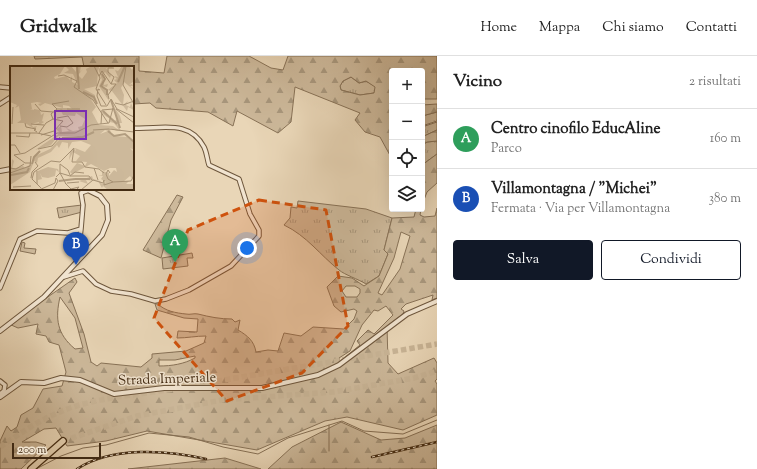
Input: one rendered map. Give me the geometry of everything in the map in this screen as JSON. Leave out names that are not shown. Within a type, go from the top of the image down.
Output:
[{"type":"highway","points":[[31,469],[63,441]]},
{"type":"street","points":[[0,87],[10,88]]},
{"type":"street","points":[[0,104],[10,98]]},
{"type":"street","points":[[63,277],[83,271],[96,284],[112,291],[155,301],[166,299],[189,290],[230,266],[259,236],[259,230],[250,214],[240,179],[209,165],[204,146],[190,131],[179,127],[134,128]]},
{"type":"street","points":[[0,171],[10,169]]},
{"type":"street","points":[[0,331],[38,302],[63,277],[77,262],[102,235],[108,220],[108,211],[104,201],[96,193],[88,190],[81,193],[83,205],[77,262]]},
{"type":"street","points":[[0,288],[20,239],[36,231],[68,233],[81,229]]},
{"type":"street","name":"Strada Imperiale","points":[[0,397],[21,382],[44,383],[61,378],[80,380],[114,394],[164,388],[262,388],[318,375],[339,365],[378,334],[407,314],[437,301]]},
{"type":"street","points":[[0,381],[5,385],[4,391],[0,394]]},
{"type":"highlighted area","points":[[259,200],[326,210],[348,326],[302,373],[227,401],[154,318],[188,230]]},
{"type":"green space","points":[[34,56],[139,56],[139,71],[164,73],[167,56],[249,56],[271,68],[283,70],[288,56],[437,56],[437,99],[425,99],[425,68],[389,68],[389,154],[380,137],[365,132],[355,120],[360,113],[295,87],[291,122],[278,133],[237,111],[233,126],[208,112],[156,108],[150,103],[134,104],[134,66],[84,66],[82,57],[35,59]],"holes":[[[351,77],[359,83],[366,81],[375,87],[374,93],[360,95],[341,90],[340,86],[343,81]]]},
{"type":"green space","points":[[351,77],[359,83],[366,81],[376,87],[374,93],[360,95],[341,90],[340,86],[343,81]]},
{"type":"green space","points":[[437,104],[437,112],[425,115],[425,105]]},
{"type":"green space","points":[[437,112],[437,121],[425,125],[425,115]]},
{"type":"green space","points":[[437,122],[437,130],[425,136],[425,126]]},
{"type":"green space","points":[[437,130],[437,141],[425,143],[425,136]]},
{"type":"green space","points":[[437,141],[437,154],[425,163],[425,143]]},
{"type":"green space","points":[[437,154],[437,183],[427,192],[425,197],[425,176],[425,163]]},
{"type":"green space","points":[[177,195],[183,197],[171,220],[161,258],[143,250]]},
{"type":"green space","points":[[298,201],[366,209],[392,218],[384,250],[388,254],[379,276],[366,284],[345,274],[300,235],[284,225],[290,218],[291,207],[297,208]]},
{"type":"green space","points":[[82,205],[82,212],[59,218],[57,208]]},
{"type":"green space","points":[[437,208],[437,298],[432,300],[433,295],[406,304],[401,309],[404,311],[403,314],[387,326],[388,363],[398,374],[434,358],[437,363],[437,379],[435,381],[437,384],[437,415],[403,430],[347,417],[325,421],[257,450],[147,431],[106,441],[67,446],[56,428],[44,429],[22,442],[36,442],[46,445],[21,469],[0,469],[0,441],[7,426],[11,431],[17,427],[21,415],[33,408],[43,389],[62,386],[66,372],[59,345],[49,342],[46,336],[36,334],[38,324],[18,328],[9,324],[75,278],[77,282],[69,293],[84,334],[91,362],[97,366],[101,363],[141,367],[152,358],[152,354],[186,351],[204,343],[206,336],[177,338],[178,331],[197,332],[198,319],[184,318],[157,310],[155,304],[158,304],[167,310],[178,313],[232,319],[235,322],[240,320],[238,330],[250,339],[256,352],[268,350],[278,351],[284,333],[301,336],[313,327],[344,329],[354,319],[357,311],[354,309],[341,312],[334,306],[327,287],[338,276],[352,278],[364,286],[379,276],[388,254],[384,250],[392,218],[414,217],[415,212],[420,212],[420,215],[424,217],[435,216]],"holes":[[[401,232],[410,236],[400,269],[382,295],[378,293],[394,258]],[[346,286],[355,286],[360,289],[360,293],[357,297],[346,297],[342,291]],[[60,297],[75,318],[83,348],[75,349],[64,338],[61,332],[58,319],[58,305]],[[386,306],[393,315],[374,334],[368,330],[357,341],[360,345],[339,362],[339,358],[350,351],[362,325],[374,310],[378,311]],[[195,356],[195,358],[187,362],[169,366],[159,366],[159,360],[175,360]]]},
{"type":"green space","points":[[22,242],[25,243],[24,248],[36,249],[35,254],[20,251]]},
{"type":"green space","points":[[192,253],[193,258],[187,258],[188,266],[163,269],[162,258]]},
{"type":"green space","points":[[341,422],[381,440],[405,438],[437,425],[437,469],[268,469],[292,447]]},
{"type":"green space","points":[[225,458],[261,469],[128,469]]},
{"type":"waterway","points":[[36,469],[61,456],[83,448],[106,445],[149,433],[189,437],[223,447],[258,454],[288,438],[342,421],[364,431],[403,434],[437,420]]},
{"type":"waterway","points":[[329,425],[329,451]]},
{"type":"tunnel","points":[[183,387],[437,344]]},
{"type":"tunnel","points":[[63,441],[137,416],[222,400],[333,392],[414,378],[437,371]]},
{"type":"tunnel","points":[[0,447],[42,420],[70,408],[108,399],[173,389]]},
{"type":"railway","points":[[372,457],[437,442]]},
{"type":"railway","points":[[77,469],[106,456],[123,453],[157,452],[206,459]]},
{"type":"place","name":"Centro cinofilo EducAline","points":[[175,262]]},
{"type":"place","name":"Villamontagna / \"Michei\"","points":[[76,265]]}]
